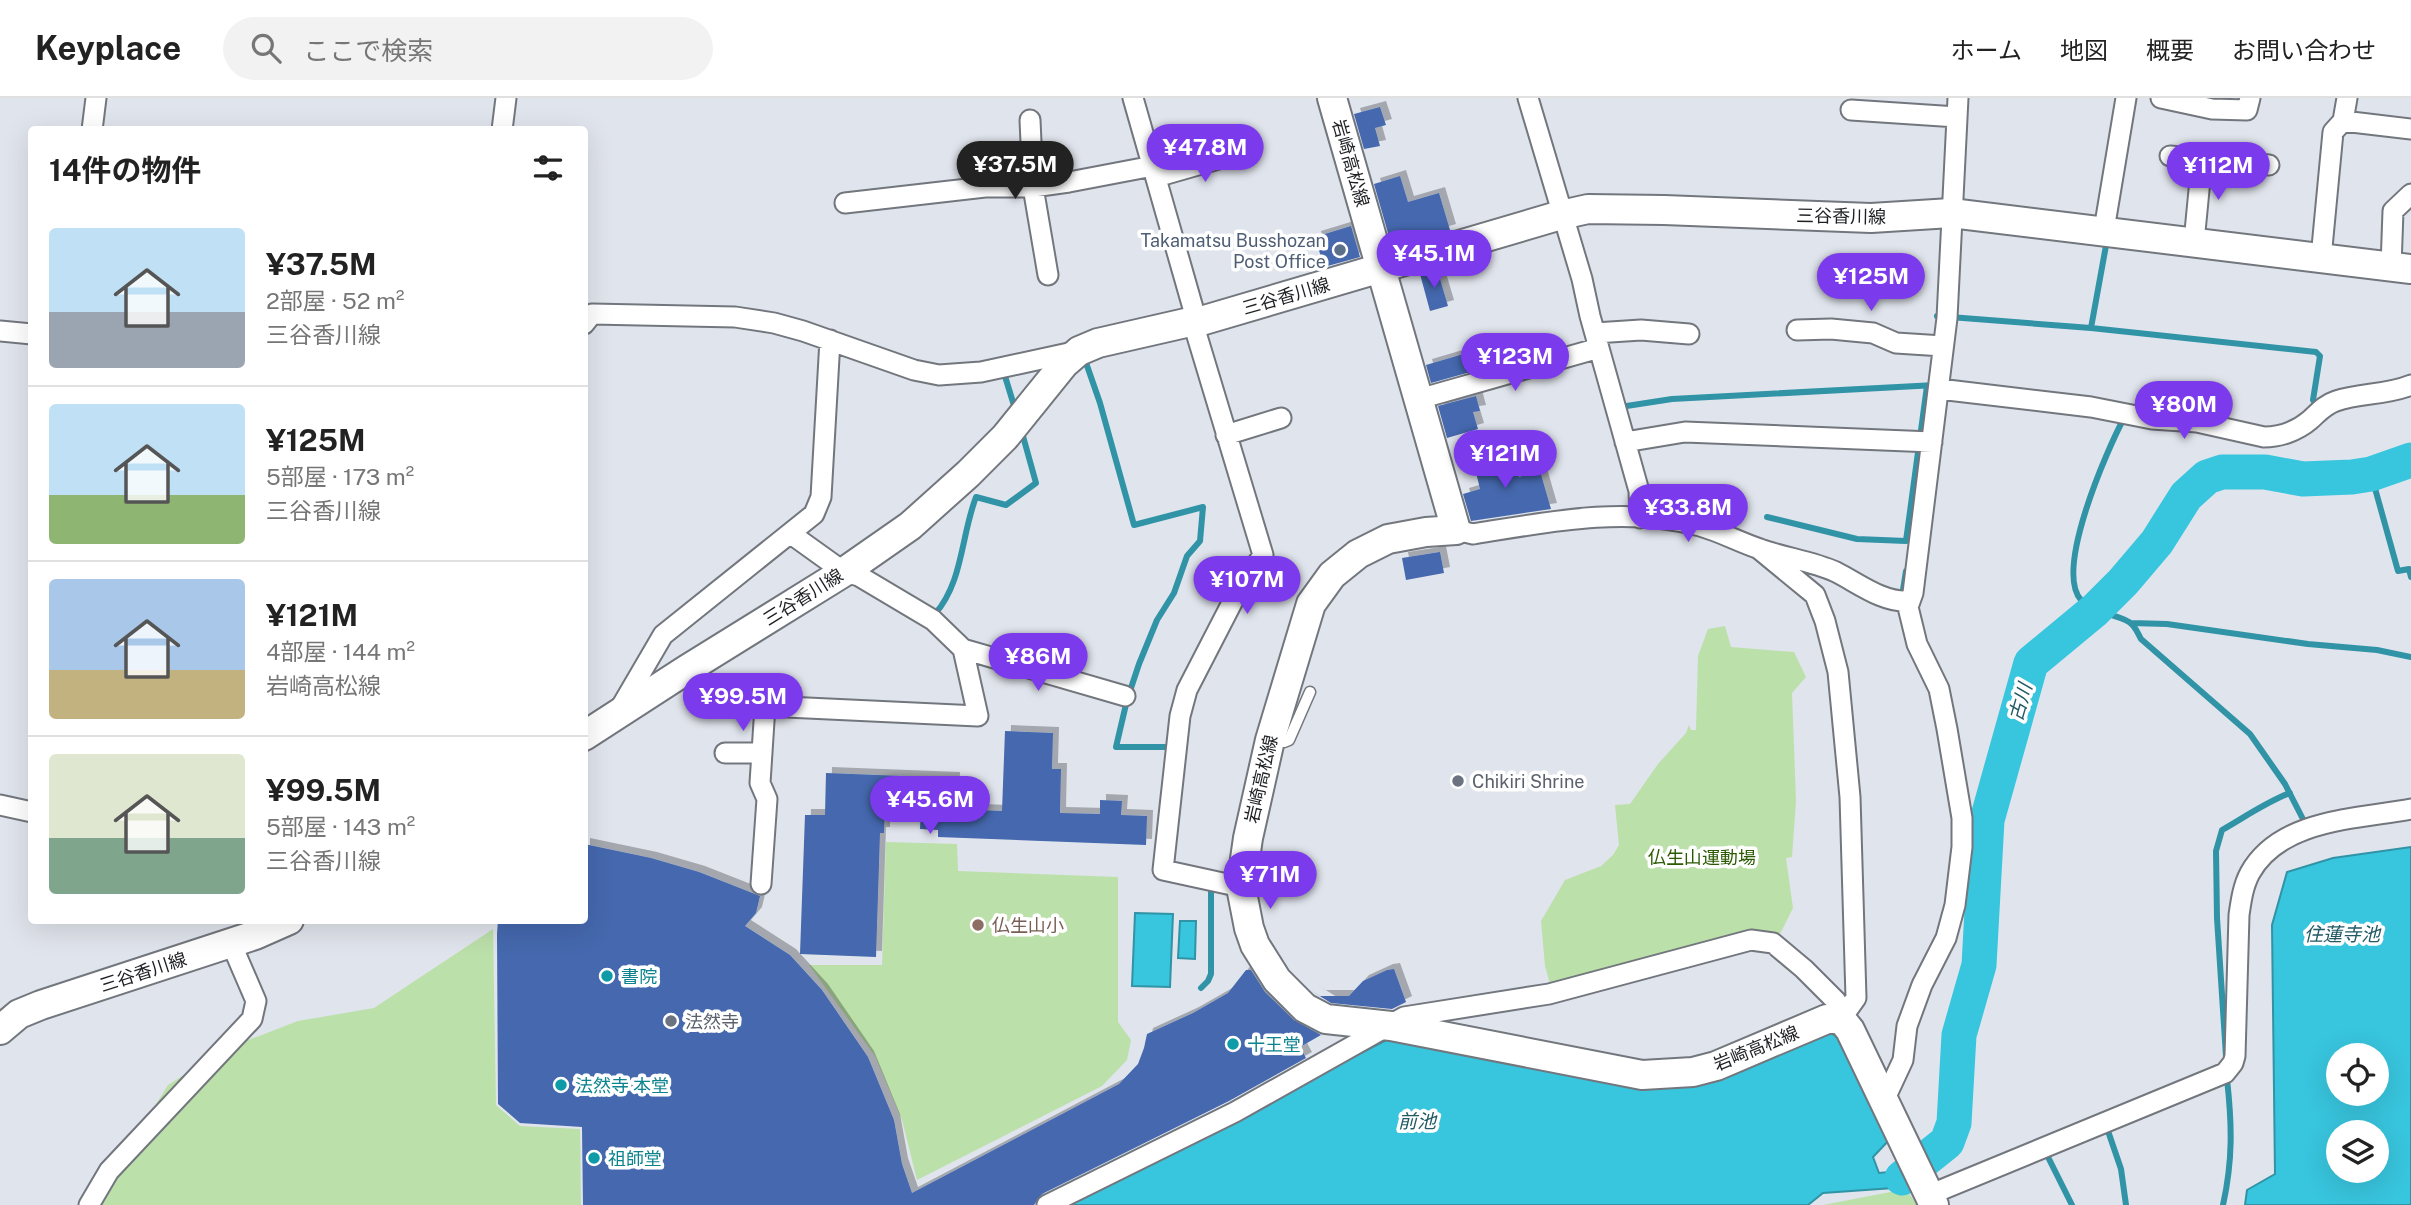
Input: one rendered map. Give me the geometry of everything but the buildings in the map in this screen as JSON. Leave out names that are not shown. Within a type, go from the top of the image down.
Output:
[{"type":"main road","name":"岩崎高松線","points":[[1332,98],[1456,530],[1388,539],[1358,554],[1332,575],[1311,604],[1270,740],[1248,838],[1241,887],[1244,909],[1255,946],[1277,980],[1305,1008],[1326,1019],[1391,1026],[1642,1075],[1669,1075],[1716,1066],[1827,1019],[1840,1019]]},
{"type":"main road","name":"三谷香川線","points":[[588,734],[844,572],[910,526],[1005,437],[1064,364],[1079,351],[1098,343],[1201,321],[1561,215],[1588,209],[1871,219],[1951,213],[2401,268]]},
{"type":"main road","name":"三谷香川線","points":[[0,1029],[19,1014],[41,1005],[231,943],[279,924]]},
{"type":"main road","points":[[1840,1019],[1850,1030],[1929,1194]]},
{"type":"street","points":[[92,126],[96,98]]},
{"type":"street","points":[[502,126],[506,98]]},
{"type":"street","points":[[1133,98],[1195,315],[1194,326],[1263,555],[1236,595],[1187,690],[1180,716],[1163,870],[1241,887]]},
{"type":"street","points":[[1528,98],[1582,279],[1639,491],[1640,518]]},
{"type":"street","points":[[2104,230],[2126,98]]},
{"type":"street","points":[[2161,98],[2213,109],[2248,110],[2250,98]]},
{"type":"street","points":[[2321,258],[2333,132],[2343,121],[2347,98]]},
{"type":"street","points":[[1851,110],[1957,108],[1951,264],[1939,389],[1913,593],[1908,607],[1917,644],[1939,689],[1962,818],[1962,847],[1955,905],[1946,938],[1922,985],[1907,1026],[1903,1060],[1883,1103]]},
{"type":"street","points":[[1030,120],[1033,187],[1048,275]]},
{"type":"street","points":[[2343,121],[2411,129]]},
{"type":"street","points":[[845,203],[985,187],[1033,187],[1154,172],[1243,152]]},
{"type":"street","points":[[2170,156],[2269,165]]},
{"type":"street","points":[[2194,242],[2202,159]]},
{"type":"street","points":[[2401,268],[2393,211],[2411,194]]},
{"type":"street","points":[[588,319],[592,314],[735,317],[774,323],[914,370],[939,375],[981,372],[1079,351]]},
{"type":"street","points":[[1797,330],[1831,328],[1873,333],[1896,343],[1943,346]]},
{"type":"street","points":[[0,331],[28,334]]},
{"type":"street","points":[[1419,399],[1597,340],[1642,331],[1689,334]]},
{"type":"street","points":[[616,716],[663,635],[814,514],[821,496],[830,340]]},
{"type":"street","points":[[1939,389],[2091,407],[2152,419],[2197,422],[2273,437],[2297,429],[2319,410],[2336,401],[2381,393],[2411,384]]},
{"type":"street","points":[[1226,435],[1280,418]]},
{"type":"street","points":[[1625,442],[1685,432],[1932,442]]},
{"type":"street","points":[[1456,530],[1473,534],[1590,517],[1682,522],[1759,549],[1817,565],[1876,593],[1901,602],[1909,601]]},
{"type":"street","points":[[791,534],[844,572],[859,576],[933,620],[963,649],[1125,696]]},
{"type":"street","points":[[1759,549],[1815,595],[1825,621],[1841,690],[1850,797],[1856,998],[1840,1019]]},
{"type":"street","points":[[761,884],[767,799],[760,783],[765,706],[978,716],[963,649]]},
{"type":"street","points":[[725,753],[762,753]]},
{"type":"street","points":[[0,805],[28,810]]},
{"type":"street","points":[[1929,1194],[2225,1073],[2235,1056],[2239,915],[2243,892],[2256,863],[2273,847],[2296,833],[2318,826],[2411,809]]},
{"type":"street","points":[[1046,1205],[1235,1112],[1404,1017],[1549,994],[1751,940],[1773,943],[1804,969],[1836,1001],[1840,1019]]},
{"type":"street","points":[[89,1205],[109,1171],[252,1019],[256,1001],[231,943]]},
{"type":"lane","points":[[1270,740],[1289,740],[1310,692]]},
{"type":"green space","name":"仏生山運動場","points":[[1725,626],[1731,647],[1794,652],[1806,677],[1792,693],[1796,801],[1792,857],[1786,858],[1793,908],[1777,940],[1551,987],[1545,966],[1541,921],[1565,880],[1601,866],[1613,855],[1619,845],[1615,805],[1630,804],[1658,764],[1686,733],[1689,725],[1691,730],[1696,730],[1698,656],[1708,629]]},
{"type":"green space","points":[[886,842],[957,844],[958,871],[1118,877],[1118,1022],[1131,1040],[1127,1060],[1102,1086],[917,1180],[902,1120],[875,1056],[809,965],[882,965]]},
{"type":"green space","points":[[493,929],[496,1105],[520,1126],[580,1129],[581,1205],[93,1205],[168,1085],[225,1049],[298,1021],[374,1008]]},
{"type":"green space","points":[[1906,1189],[1917,1205],[1823,1205]]},
{"type":"water","name":"住蓮寺池","points":[[2411,847],[2411,1205],[2245,1205],[2247,1190],[2275,1174],[2272,925],[2287,872],[2333,858]]},
{"type":"water","points":[[1135,913],[1173,914],[1170,987],[1132,986]]},
{"type":"water","points":[[1180,921],[1196,921],[1195,959],[1178,958]]},
{"type":"water","name":"前池","points":[[1819,1031],[1836,1035],[1891,1138],[1873,1157],[1879,1173],[1899,1171],[1907,1187],[1823,1193],[1808,1205],[1065,1205],[1400,1033],[1646,1083]]},
{"type":"waterway","points":[[2091,328],[2107,240]]},
{"type":"waterway","points":[[1937,316],[2091,328],[2316,352],[2320,356],[2313,400],[2316,404]]},
{"type":"waterway","points":[[1084,357],[1100,403],[1134,525],[1203,507],[1200,541],[1187,556],[1174,593],[1157,620],[1139,664],[1116,747],[1172,747]]},
{"type":"waterway","points":[[1008,372],[1004,373],[1016,412]]},
{"type":"waterway","points":[[1620,407],[1672,399],[1936,385]]},
{"type":"waterway","points":[[1767,517],[1857,539],[1906,541],[1927,386]]},
{"type":"waterway","points":[[2124,418],[2106,456],[2086,510],[2078,538],[2074,585],[2086,605],[2131,623],[2141,639],[2250,734],[2285,784],[2307,827]]},
{"type":"waterway","points":[[935,614],[951,588],[976,497],[1006,505],[1036,483],[1021,429]]},
{"type":"waterway","name":"古川","points":[[1902,1178],[1947,1142],[1954,1123],[1959,1035],[1979,965],[1987,820],[2031,663],[2095,610],[2123,582],[2157,542],[2186,496],[2207,477],[2222,472],[2265,472],[2303,479],[2352,477],[2371,474],[2411,460]]},
{"type":"waterway","points":[[2371,474],[2398,571],[2409,569],[2411,577]]},
{"type":"waterway","points":[[1902,596],[1906,571]]},
{"type":"waterway","points":[[2131,623],[2167,624],[2308,644],[2377,650],[2411,657]]},
{"type":"waterway","points":[[2226,1056],[2217,918],[2216,851],[2222,830],[2290,793]]},
{"type":"waterway","points":[[1201,988],[1211,974],[1211,888],[1207,887]]},
{"type":"waterway","points":[[2223,1205],[2231,1142],[2227,1079]]},
{"type":"waterway","points":[[2107,1128],[2121,1169],[2126,1205]]},
{"type":"waterway","points":[[2046,1153],[2072,1205]]},
{"type":"place","name":"Takamatsu Busshozan Post Office","points":[[1340,250]]},
{"type":"place","name":"Chikiri Shrine","points":[[1458,781]]},
{"type":"place","name":"仏生山小","points":[[978,925]]},
{"type":"place","name":"書院","points":[[607,976]]},
{"type":"place","name":"法然寺","points":[[671,1021]]},
{"type":"place","name":"十王堂","points":[[1233,1044]]},
{"type":"place","name":"法然寺 本堂","points":[[561,1085]]},
{"type":"place","name":"祖師堂","points":[[594,1158]]}]
